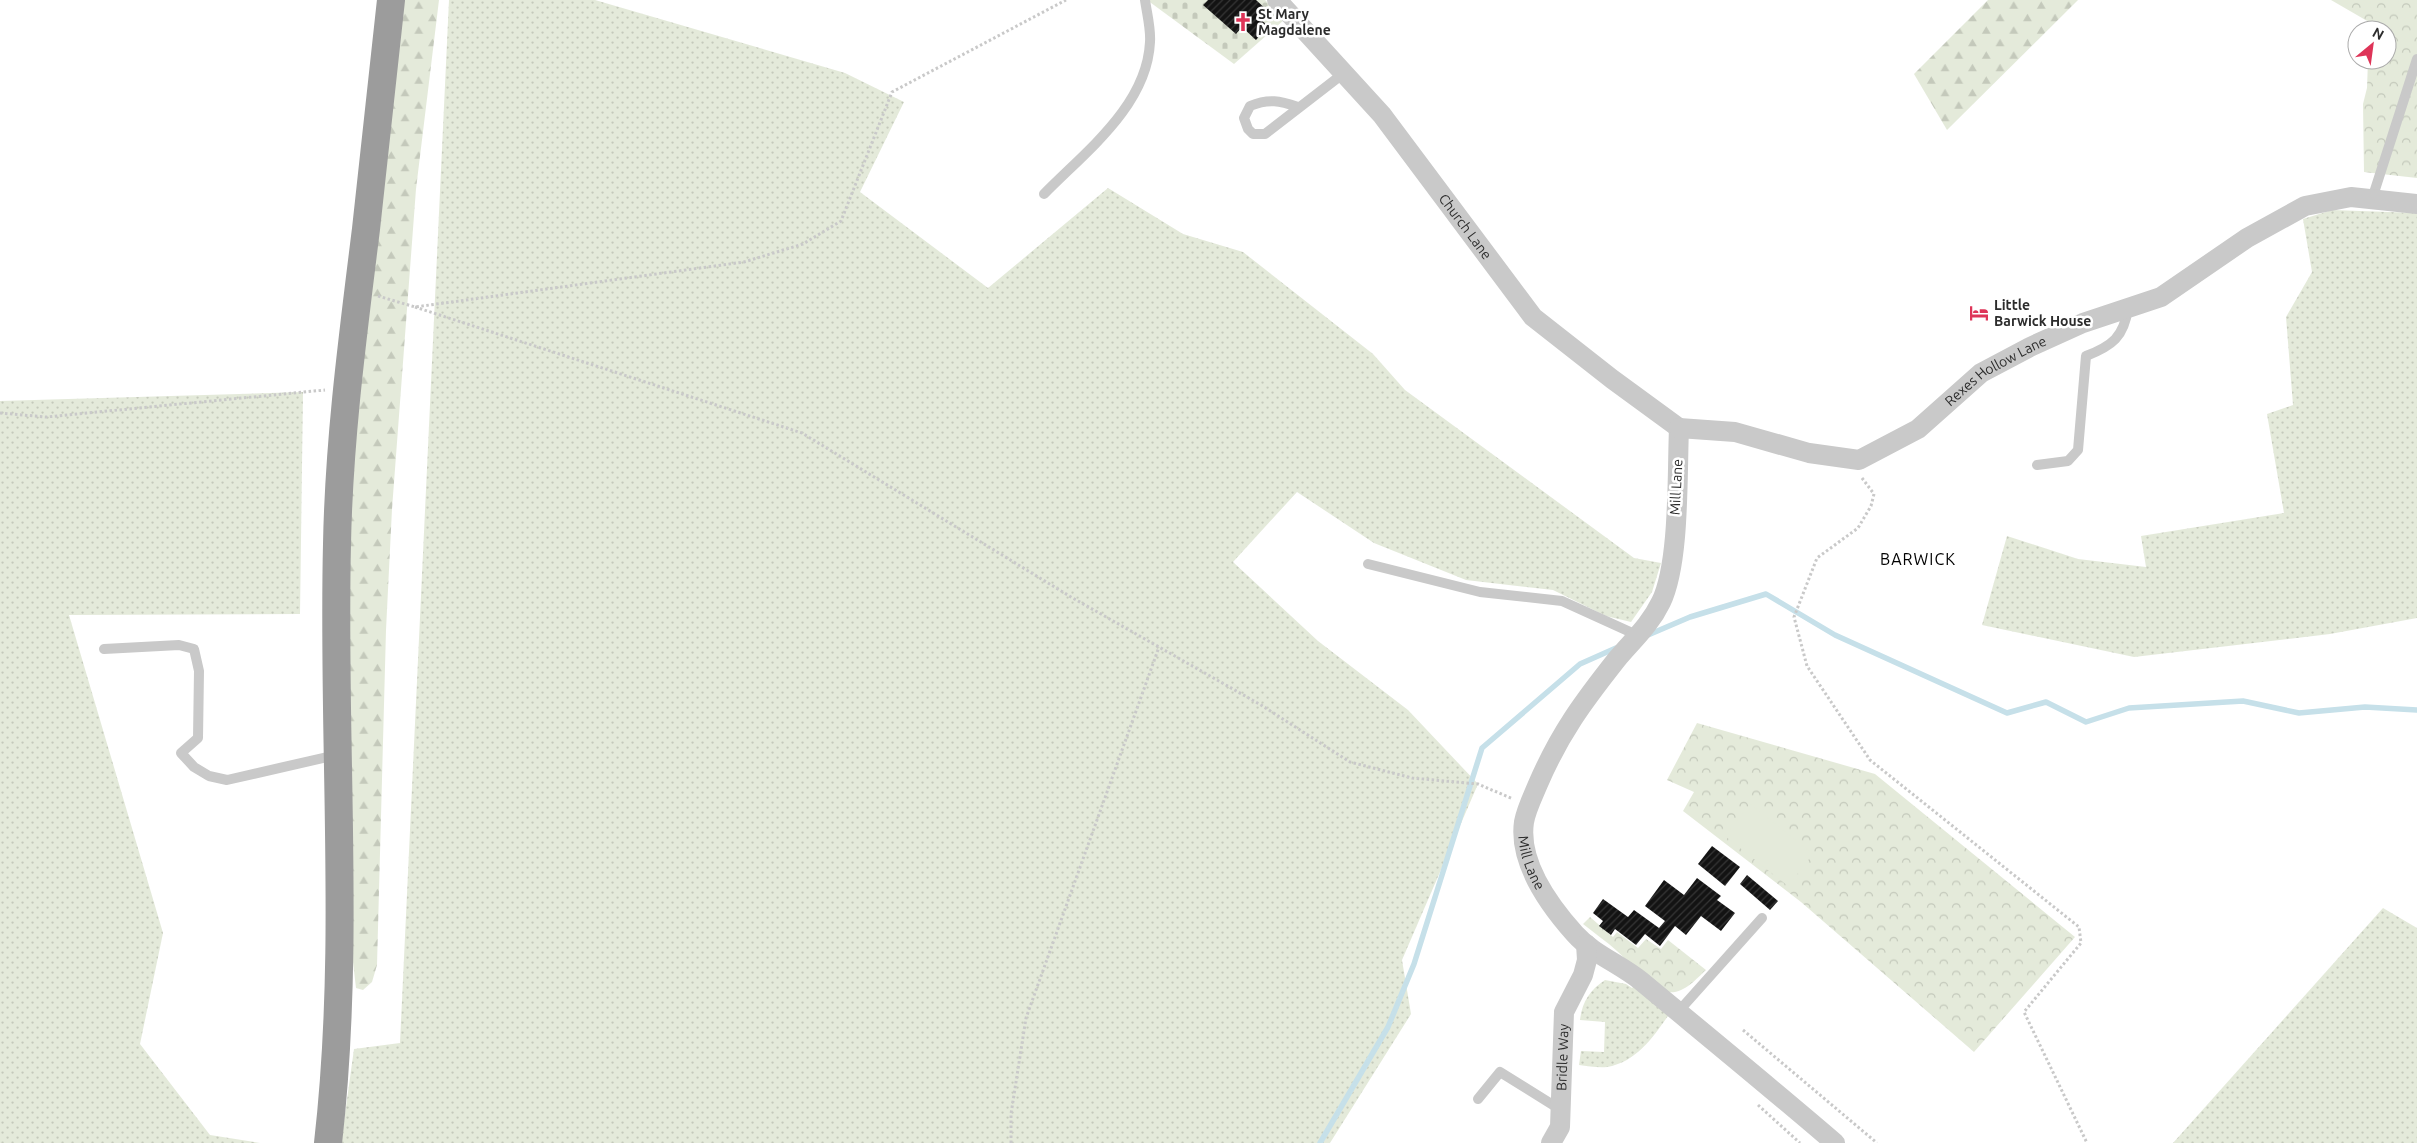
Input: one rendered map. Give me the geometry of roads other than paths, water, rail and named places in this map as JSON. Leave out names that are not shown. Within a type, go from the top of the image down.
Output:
[{"type":"highway","points":[[328,1143],[337,1035],[338,979],[336,559],[346,387],[359,290],[391,0]]},
{"type":"street","name":"Church Lane","points":[[1277,0],[1382,115],[1533,317],[1612,380],[1679,428]]},
{"type":"street","name":"Rexes Hollow Lane","points":[[1679,428],[1735,432],[1809,453],[1859,460],[1918,429],[1981,373],[2030,347],[2083,324],[2160,297],[2248,238],[2304,206],[2351,197],[2417,204]]},
{"type":"street","name":"Mill Lane","points":[[1679,428],[1672,557],[1662,600],[1646,628],[1576,711],[1553,750],[1524,822],[1525,849],[1545,895],[1565,922],[1586,944],[1627,970],[1835,1143]]},
{"type":"street","name":"Bridle Way","points":[[1551,1143],[1560,1128],[1562,1111],[1564,1012],[1583,975],[1586,960],[1586,944]]},
{"type":"lane","points":[[1044,194],[1106,130],[1127,106],[1139,86],[1148,61],[1150,41],[1145,0]]},
{"type":"lane","points":[[2372,199],[2417,59]]},
{"type":"lane","points":[[1298,107],[1277,100],[1267,100],[1250,106],[1244,118],[1248,129],[1253,134],[1260,136],[1265,134],[1298,107],[1344,74]]},
{"type":"lane","points":[[2037,465],[2068,461],[2078,450],[2086,356],[2106,348],[2122,332],[2128,308]]},
{"type":"lane","points":[[1368,564],[1480,592],[1562,601],[1638,636]]},
{"type":"lane","points":[[104,649],[179,645],[194,649],[199,671],[198,738],[181,753],[194,767],[209,776],[227,780],[337,755]]},
{"type":"lane","points":[[1678,1012],[1762,918]]},
{"type":"lane","points":[[1478,1099],[1500,1072],[1562,1111]]},
{"type":"waterway","points":[[1648,635],[1690,617],[1766,594],[1835,635],[2007,713],[2046,702],[2086,722],[2129,708],[2243,701],[2299,713],[2365,707],[2417,710]]},
{"type":"waterway","points":[[1320,1143],[1388,1027],[1414,964],[1482,748],[1580,664],[1616,648]]},
{"type":"place","name":"St Mary Magdalene","points":[[1243,22]]},
{"type":"place","name":"Little Barwick House","points":[[1979,313]]},
{"type":"district","name":"BARWICK","points":[[1918,559]]}]
